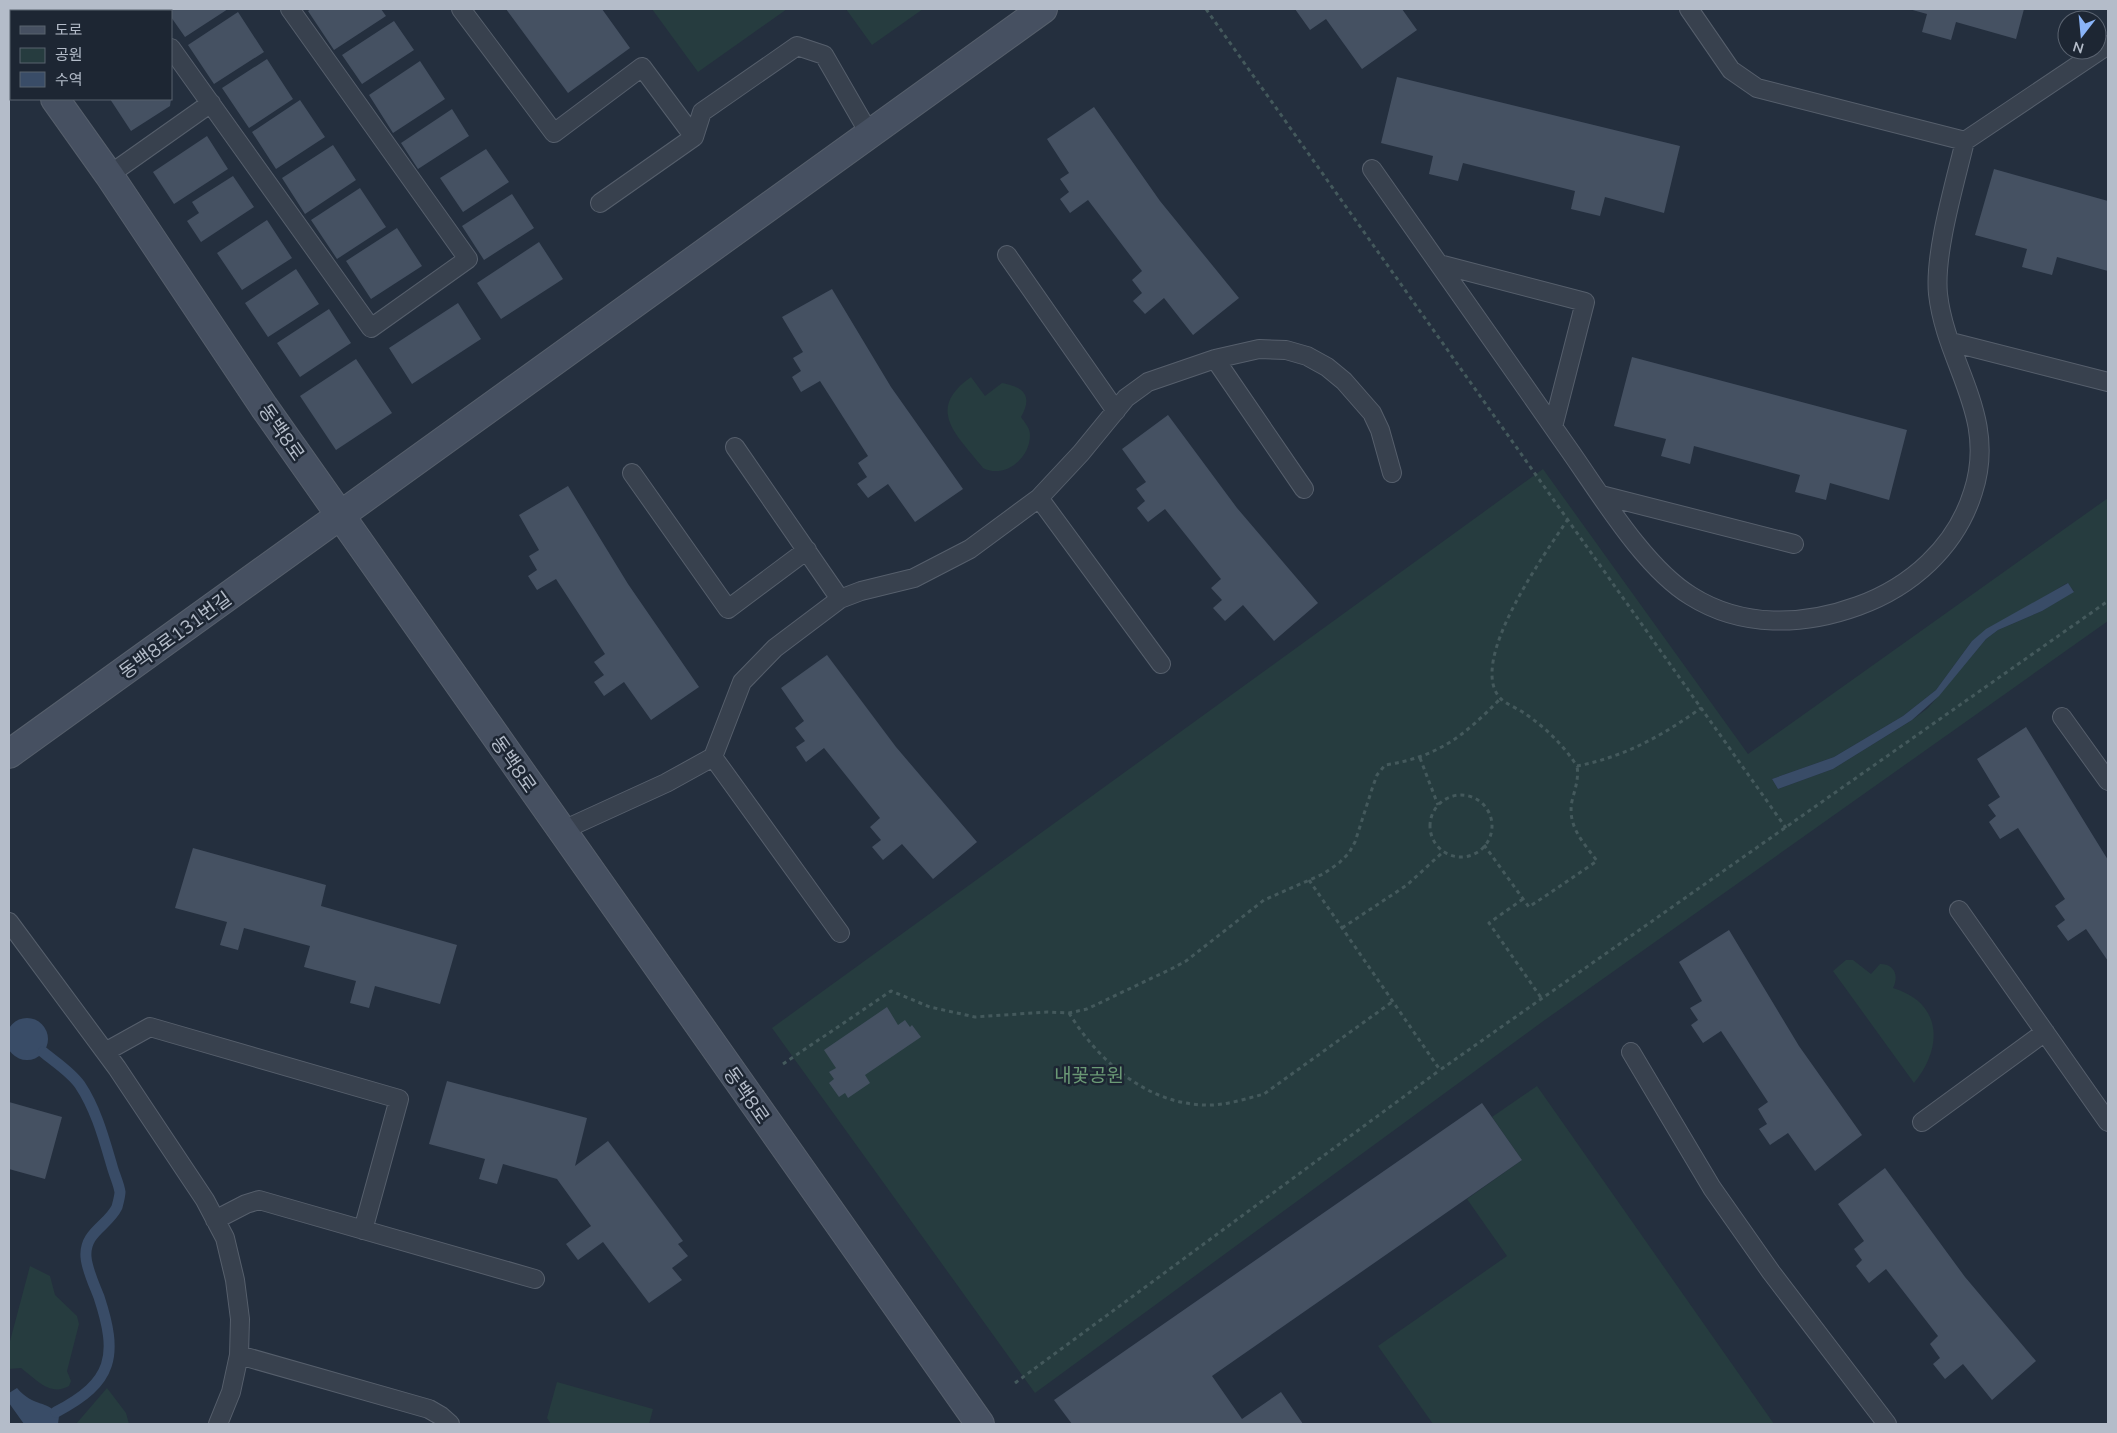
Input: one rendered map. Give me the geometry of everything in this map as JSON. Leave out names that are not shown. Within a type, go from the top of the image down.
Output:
[{"type":"street","name":"동백8로131번길","points":[[9,754],[342,516],[714,244],[1043,9]]},
{"type":"street","name":"동백8로","points":[[56,100],[109,175],[259,399],[561,832],[980,1424]]},
{"type":"lane","points":[[172,49],[371,328],[468,260],[290,9]]},
{"type":"lane","points":[[461,9],[554,133],[642,67],[694,137]]},
{"type":"lane","points":[[1689,9],[1731,70],[1757,88],[1965,141]]},
{"type":"lane","points":[[1372,169],[1601,495],[1642,551],[1664,576],[1690,596],[1716,610],[1748,618],[1783,622],[1842,612],[1871,601],[1920,572],[1955,534],[1966,513],[1975,489],[1980,441],[1976,411],[1943,319],[1938,292],[1938,266],[1965,141],[2108,45]]},
{"type":"lane","points":[[600,203],[694,137],[702,112],[797,46],[824,55],[869,133]]},
{"type":"lane","points":[[109,175],[211,103]]},
{"type":"lane","points":[[1007,255],[1116,411]]},
{"type":"lane","points":[[1439,264],[1585,302],[1553,427]]},
{"type":"lane","points":[[1951,342],[2108,382]]},
{"type":"lane","points":[[561,832],[666,783],[713,756],[742,682],[775,648],[840,599],[861,591],[914,578],[970,549],[1039,498],[1081,453],[1126,398],[1148,382],[1216,359],[1259,349],[1286,350],[1307,356],[1327,368],[1360,397],[1372,413],[1380,430],[1392,473]]},
{"type":"lane","points":[[1216,359],[1304,489]]},
{"type":"lane","points":[[735,446],[840,599]]},
{"type":"lane","points":[[632,473],[728,608],[807,550]]},
{"type":"lane","points":[[1601,495],[1794,544]]},
{"type":"lane","points":[[1039,498],[1161,664]]},
{"type":"lane","points":[[2062,717],[2108,781]]},
{"type":"lane","points":[[713,756],[840,933]]},
{"type":"lane","points":[[1959,910],[2108,1122]]},
{"type":"lane","points":[[12,932],[105,1052],[178,1160],[225,1238],[235,1280],[240,1319],[239,1355],[232,1392],[218,1424]]},
{"type":"lane","points":[[105,1052],[150,1027],[399,1099],[363,1230]]},
{"type":"lane","points":[[1922,1122],[2045,1032]]},
{"type":"lane","points":[[1630,1052],[1712,1188],[1771,1272],[1888,1424]]},
{"type":"lane","points":[[215,1220],[246,1204],[259,1200],[535,1279]]},
{"type":"lane","points":[[239,1355],[429,1409],[442,1416],[450,1424]]},
{"type":"path","points":[[1206,9],[1786,828]]},
{"type":"path","points":[[1484,845],[1529,907],[1597,861],[1575,831],[1571,822],[1571,809],[1578,775],[1577,766],[1564,747],[1548,732],[1501,698],[1495,688],[1492,674],[1495,649],[1502,628],[1568,519]]},
{"type":"path","points":[[1015,1383],[1440,1070],[2108,601]]},
{"type":"path","points":[[783,1064],[891,991],[930,1007],[975,1017],[1047,1012],[1069,1013],[1087,1009],[1170,969],[1186,960],[1264,900],[1309,880],[1339,863],[1349,853],[1361,827],[1377,775],[1386,765],[1433,754],[1477,723],[1501,698]]},
{"type":"path","points":[[1577,766],[1597,762],[1638,748],[1656,739],[1701,708]]},
{"type":"path","points":[[1420,758],[1438,806]]},
{"type":"path","points":[[1456,795],[1477,799],[1485,806],[1492,824],[1491,833],[1484,845],[1472,854],[1462,856],[1444,851],[1432,835],[1430,825],[1432,814],[1446,799],[1456,795]]},
{"type":"path","points":[[1342,928],[1407,885],[1444,851]]},
{"type":"path","points":[[1309,880],[1440,1070]]},
{"type":"path","points":[[1523,899],[1489,923],[1542,999]]},
{"type":"path","points":[[1069,1013],[1094,1050],[1122,1074],[1165,1097],[1203,1105],[1241,1100],[1264,1094],[1392,1002]]},
{"type":"green space","points":[[652,9],[787,9],[698,72]]},
{"type":"green space","points":[[846,9],[923,9],[872,45]]},
{"type":"green space","points":[[971,377],[985,396],[1002,383],[1021,390],[1026,398],[1025,410],[1021,417],[1029,430],[1029,444],[1021,459],[1007,469],[991,471],[983,468],[964,445],[950,423],[948,412],[950,401],[957,389]]},
{"type":"green space","name":"내꽃공원","points":[[1543,469],[1748,754],[2108,498],[2108,621],[1542,1022],[1035,1393],[772,1028]],"holes":[[[2067,583],[2074,591],[2042,611],[1998,630],[1986,639],[1928,708],[1912,720],[1833,769],[1778,789],[1772,779],[1834,757],[1903,716],[1936,690],[1972,641]]]},
{"type":"green space","points":[[1846,960],[1853,960],[1871,974],[1880,964],[1889,966],[1894,971],[1896,979],[1893,988],[1909,995],[1921,1004],[1929,1015],[1933,1028],[1930,1056],[1914,1083],[1833,971]]},
{"type":"green space","points":[[1537,1086],[1774,1424],[1433,1424],[1378,1346],[1507,1256],[1467,1199],[1522,1160],[1492,1117]]},
{"type":"green space","points":[[30,1266],[50,1276],[55,1295],[77,1316],[79,1324],[67,1371],[71,1381],[69,1386],[62,1389],[49,1388],[21,1368],[9,1369],[9,1345]]},
{"type":"green space","points":[[557,1382],[653,1409],[649,1424],[551,1424],[547,1418]]},
{"type":"green space","points":[[107,1388],[126,1413],[129,1424],[76,1424]]},
{"type":"water","points":[[2068,583],[2074,592],[2042,611],[1998,630],[1986,639],[1939,696],[1912,720],[1833,769],[1778,789],[1772,779],[1834,757],[1903,716],[1936,690],[1972,641],[1986,629]]},
{"type":"water","points":[[27,1018],[42,1024],[48,1039],[42,1054],[27,1060],[12,1054],[6,1039],[12,1024]]},
{"type":"water","points":[[17,1388],[29,1398],[50,1407],[59,1416],[58,1424],[24,1424],[9,1403],[9,1393]]},
{"type":"building","points":[[42,9],[107,9],[105,10]]},
{"type":"building","points":[[166,9],[228,9],[185,37],[172,18],[172,10]]},
{"type":"building","points":[[311,9],[381,9],[386,16],[334,50],[308,11]]},
{"type":"building","points":[[506,9],[602,9],[630,48],[568,93]]},
{"type":"building","points":[[1295,9],[1402,9],[1417,30],[1362,69],[1326,19],[1310,30]]},
{"type":"building","points":[[1909,9],[2024,9],[2016,39],[1956,22],[1951,40],[1922,32],[1927,14]]},
{"type":"building","points":[[238,12],[264,52],[214,84],[188,45]]},
{"type":"building","points":[[394,21],[414,50],[362,84],[342,55]]},
{"type":"building","points":[[267,59],[293,99],[249,128],[222,88]]},
{"type":"building","points":[[420,61],[445,99],[393,133],[369,95]]},
{"type":"building","points":[[1397,77],[1680,146],[1664,213],[1605,197],[1600,216],[1571,209],[1575,191],[1463,163],[1458,181],[1429,174],[1433,156],[1381,143]]},
{"type":"building","points":[[111,100],[171,100],[170,106],[131,131]]},
{"type":"building","points":[[300,100],[325,137],[276,169],[252,132]]},
{"type":"building","points":[[1094,107],[1160,201],[1239,298],[1193,335],[1164,298],[1145,314],[1133,301],[1142,293],[1132,280],[1142,271],[1088,200],[1070,213],[1060,199],[1069,192],[1060,179],[1069,173],[1047,139]]},
{"type":"building","points":[[452,109],[469,136],[418,169],[401,143]]},
{"type":"building","points":[[207,136],[228,169],[174,204],[153,172]]},
{"type":"building","points":[[333,145],[356,180],[305,214],[282,178]]},
{"type":"building","points":[[486,149],[509,182],[463,212],[440,178]]},
{"type":"building","points":[[1994,169],[2108,201],[2108,271],[2057,257],[2052,275],[2022,267],[2027,249],[1975,235]]},
{"type":"building","points":[[233,176],[254,207],[201,242],[187,221],[199,213],[192,202]]},
{"type":"building","points":[[360,188],[386,227],[337,259],[311,220]]},
{"type":"building","points":[[512,194],[534,228],[484,260],[462,226]]},
{"type":"building","points":[[267,220],[292,258],[242,290],[217,253]]},
{"type":"building","points":[[397,228],[422,266],[371,299],[346,261]]},
{"type":"building","points":[[539,242],[563,279],[501,319],[477,283]]},
{"type":"building","points":[[296,269],[319,304],[268,337],[245,303]]},
{"type":"building","points":[[832,289],[891,387],[963,489],[915,522],[888,484],[868,498],[857,484],[867,477],[858,463],[868,456],[820,381],[801,392],[792,377],[801,371],[793,358],[803,352],[782,317]]},
{"type":"building","points":[[458,303],[481,339],[412,384],[389,348]]},
{"type":"building","points":[[329,309],[351,343],[300,377],[277,343]]},
{"type":"building","points":[[1632,357],[1907,430],[1889,500],[1830,483],[1826,500],[1795,492],[1800,475],[1694,446],[1690,464],[1661,456],[1666,439],[1614,426]]},
{"type":"building","points":[[356,359],[392,413],[336,450],[300,396]]},
{"type":"building","points":[[1168,415],[1237,508],[1318,603],[1274,641],[1243,605],[1225,621],[1213,608],[1222,600],[1211,588],[1221,579],[1165,509],[1148,522],[1137,508],[1145,501],[1136,489],[1146,482],[1122,449]]},
{"type":"building","points":[[568,486],[628,584],[699,687],[651,720],[624,682],[604,696],[594,682],[604,675],[594,662],[605,654],[556,579],[537,590],[528,576],[537,570],[529,556],[539,550],[519,515]]},
{"type":"building","points":[[827,655],[896,747],[977,842],[933,879],[902,844],[883,860],[872,847],[881,840],[870,827],[880,818],[824,748],[806,762],[796,747],[805,741],[795,728],[804,721],[781,688]]},
{"type":"building","points":[[2026,727],[2108,860],[2108,961],[2086,929],[2068,941],[2057,926],[2065,920],[2055,906],[2065,899],[2018,828],[2000,839],[1989,822],[1996,816],[1988,805],[2000,797],[1977,759]]},
{"type":"building","points":[[193,848],[326,885],[321,906],[457,945],[440,1004],[375,986],[369,1008],[350,1003],[356,981],[304,967],[310,946],[244,928],[238,950],[220,945],[227,922],[175,908]]},
{"type":"building","points":[[1729,930],[1799,1046],[1862,1135],[1815,1171],[1788,1133],[1770,1145],[1759,1129],[1767,1124],[1758,1109],[1768,1102],[1721,1031],[1703,1043],[1691,1025],[1698,1020],[1690,1008],[1702,1001],[1679,962]]},
{"type":"building","points":[[887,1007],[898,1025],[905,1020],[910,1027],[912,1025],[921,1037],[865,1075],[870,1083],[848,1098],[845,1093],[839,1097],[829,1083],[834,1079],[829,1072],[836,1068],[824,1050]]},
{"type":"building","points":[[447,1081],[587,1118],[575,1166],[608,1141],[683,1241],[678,1244],[688,1256],[672,1268],[682,1280],[649,1303],[603,1242],[578,1260],[566,1244],[591,1226],[557,1179],[503,1164],[497,1184],[479,1179],[485,1159],[429,1144]]},
{"type":"building","points":[[9,1102],[62,1117],[45,1179],[9,1169]]},
{"type":"building","points":[[1482,1103],[1522,1160],[1212,1376],[1242,1419],[1281,1392],[1303,1424],[1072,1424],[1054,1400]]},
{"type":"building","points":[[1885,1168],[1965,1277],[2036,1361],[1992,1400],[1963,1364],[1945,1379],[1933,1364],[1940,1358],[1930,1344],[1938,1336],[1886,1269],[1869,1283],[1856,1266],[1862,1260],[1854,1249],[1864,1241],[1838,1204]]},
{"type":"waterway","points":[[43,1052],[63,1067],[86,1094],[99,1124],[120,1192],[117,1207],[113,1214],[93,1235],[86,1248],[88,1267],[105,1317],[109,1351],[106,1365],[100,1378],[90,1390],[56,1412]]}]
